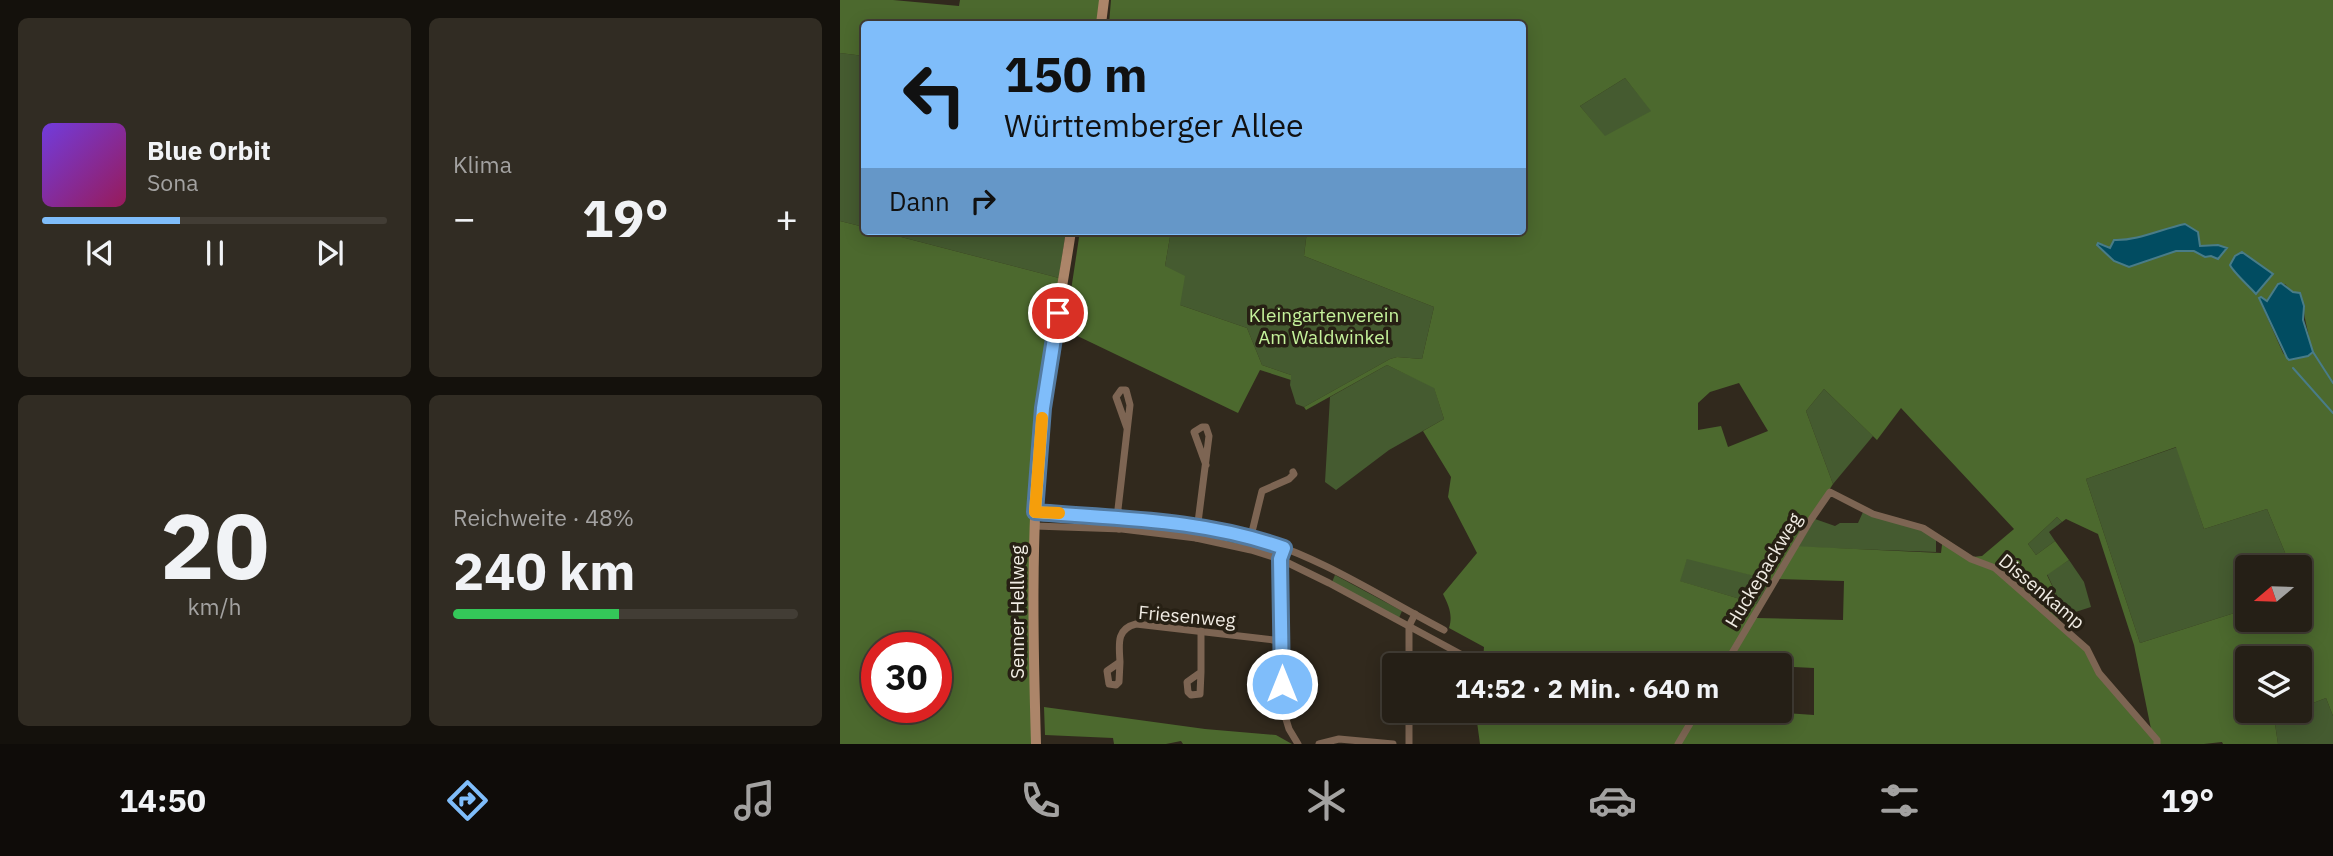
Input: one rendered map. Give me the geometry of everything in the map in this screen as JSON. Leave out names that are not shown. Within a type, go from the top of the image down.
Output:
[{"type":"street","points":[[1101,21],[1104,0]]},
{"type":"street","name":"Senner Hellweg","points":[[1036,744],[1035,512],[1043,408],[1070,235]]},
{"type":"street","points":[[1196,538],[1206,465],[1209,436],[1206,427],[1202,427],[1194,432],[1206,465]]},
{"type":"street","points":[[1119,529],[1118,509],[1127,428]]},
{"type":"street","points":[[1251,536],[1262,491],[1289,480],[1293,472]]},
{"type":"street","name":"Huckepackweg","points":[[1731,653],[1830,492]]},
{"type":"street","name":"Dissenkamp","points":[[1830,492],[1873,514],[1923,528],[1971,559],[1995,568],[2087,649],[2099,673],[2157,740],[2157,744]]},
{"type":"street","points":[[1035,512],[1120,516],[1251,536],[1310,558],[1444,630]]},
{"type":"street","points":[[1035,526],[1119,529],[1196,538],[1251,550],[1280,559],[1329,583],[1459,653]]},
{"type":"street","points":[[1284,548],[1280,559],[1282,706],[1289,729],[1298,744]]},
{"type":"street","points":[[1409,653],[1409,626],[1415,614]]},
{"type":"street","name":"Friesenweg","points":[[1119,662],[1120,635],[1128,626],[1136,624],[1282,641]]},
{"type":"street","points":[[1201,631],[1201,672]]},
{"type":"street","points":[[1409,723],[1409,744]]},
{"type":"street","points":[[1678,744],[1690,723]]},
{"type":"street","points":[[1319,744],[1339,739],[1393,744]]},
{"type":"green space","points":[[840,0],[893,0],[959,6],[960,0],[1100,0],[1097,21],[861,21],[861,56],[840,53]]},
{"type":"green space","points":[[1111,0],[2333,0],[2333,716],[2326,698],[2312,703],[2312,646],[2235,646],[2235,723],[2275,723],[2278,744],[1480,744],[1477,723],[1792,723],[1792,714],[1814,715],[1814,668],[1792,667],[1792,653],[1484,653],[1484,647],[1449,628],[1450,611],[1443,594],[1477,553],[1448,497],[1451,477],[1423,431],[1444,419],[1434,388],[1387,365],[1306,410],[1304,407],[1390,359],[1422,359],[1434,307],[1304,256],[1307,235],[1526,235],[1526,21],[1109,21]],"holes":[[[1625,78],[1651,111],[1605,136],[1580,106]],[[2185,224],[2200,247],[2218,245],[2199,254],[2194,251],[2176,251],[2129,267],[2114,261],[2097,246],[2103,244],[2110,248],[2114,240],[2132,239]],[[2252,259],[2273,274],[2257,294],[2237,272]],[[2285,284],[2304,306],[2310,344],[2308,356],[2289,360],[2283,353],[2259,299],[2261,297],[2267,301]],[[1739,383],[1768,431],[1728,447],[1721,426],[1698,430],[1698,403],[1710,392]],[[1824,389],[1877,440],[1901,408],[2014,529],[1982,556],[1972,557],[1943,537],[1941,553],[1793,546],[1833,484],[1806,411]],[[2176,447],[2204,529],[2267,509],[2286,555],[2312,555],[2312,632],[2235,632],[2235,613],[2140,643],[2086,479]],[[2057,517],[2062,522],[2066,519],[2098,534],[2134,645],[2151,729],[2100,672],[2088,649],[2057,618],[2066,615],[2047,575],[2069,560],[2055,541],[2036,555],[2028,544]],[[1687,559],[1770,580],[1757,604],[1680,581]],[[1778,579],[1844,581],[1843,620],[1756,618]]]},
{"type":"green space","points":[[840,53],[861,56],[861,226],[840,221]]},
{"type":"green space","points":[[1625,78],[1652,111],[1605,137],[1580,106]]},
{"type":"green space","points":[[840,221],[861,226],[861,235],[893,235],[1059,278],[1041,396],[1033,744],[840,744]]},
{"type":"green space","points":[[893,235],[1065,235],[1059,278]]},
{"type":"green space","points":[[1079,235],[1170,235],[1165,266],[1185,276],[1180,305],[1247,328],[1262,365],[1291,375],[1291,380],[1260,370],[1238,413],[1065,330]]},
{"type":"green space","name":"Kleingartenverein Am Waldwinkel","points":[[1170,235],[1307,235],[1304,256],[1434,307],[1422,359],[1390,359],[1304,407],[1296,404],[1290,385],[1291,375],[1262,365],[1247,328],[1180,305],[1165,266]]},
{"type":"green space","points":[[1387,365],[1434,387],[1444,419],[1389,450],[1336,490],[1325,482],[1330,397]]},
{"type":"green space","points":[[1824,389],[1873,436],[1833,484],[1806,411]]},
{"type":"green space","points":[[2177,447],[2204,529],[2267,509],[2286,555],[2235,555],[2235,613],[2140,643],[2086,479]]},
{"type":"green space","points":[[1863,512],[1922,530],[1936,539],[1936,552],[1798,547],[1815,519],[1835,526],[1840,523],[1858,523]]},
{"type":"green space","points":[[2057,517],[2062,522],[2049,532],[2055,541],[2036,555],[2028,544]]},
{"type":"green space","points":[[1128,521],[1193,528],[1193,535],[1127,528]]},
{"type":"green space","points":[[1202,529],[1227,533],[1279,548],[1277,555],[1201,536]]},
{"type":"green space","points":[[1687,558],[1771,580],[1757,604],[1679,581]]},
{"type":"green space","points":[[2069,560],[2084,582],[2091,607],[2066,615],[2047,574]]},
{"type":"green space","points":[[1335,575],[1402,611],[1399,618],[1332,582]]},
{"type":"green space","points":[[2326,698],[2333,716],[2333,744],[2278,744],[2275,723],[2312,723],[2312,703]]},
{"type":"green space","points":[[1044,707],[1205,729],[1276,735],[1292,744],[1183,744],[1181,741],[1166,744],[1114,744],[1113,738],[1045,735]]},
{"type":"water","points":[[2185,224],[2198,232],[2200,246],[2218,245],[2227,248],[2218,259],[2205,257],[2194,251],[2176,251],[2129,267],[2114,261],[2097,245],[2098,243],[2110,248],[2114,240],[2141,237]]},
{"type":"water","points":[[2242,252],[2273,274],[2256,294],[2230,265],[2235,256]]},
{"type":"water","points":[[2281,283],[2293,292],[2300,293],[2304,306],[2303,320],[2313,352],[2308,356],[2289,360],[2287,358],[2259,298],[2267,301]]},
{"type":"waterway","points":[[2313,352],[2333,383]]},
{"type":"waterway","points":[[2293,368],[2333,413]]},
{"type":"slow traffic","points":[[1042,418],[1035,512],[1059,513]]},
{"type":"route","points":[[1058,313],[1043,408],[1035,512],[1120,516],[1212,528],[1251,536],[1284,548],[1280,559],[1282,684]]}]
